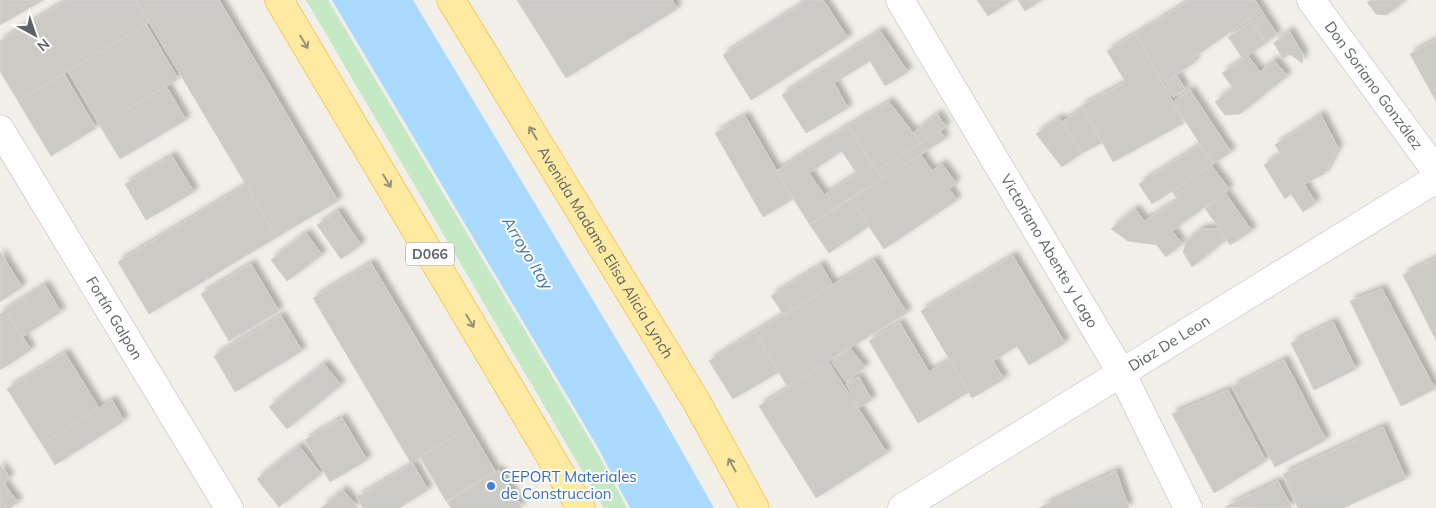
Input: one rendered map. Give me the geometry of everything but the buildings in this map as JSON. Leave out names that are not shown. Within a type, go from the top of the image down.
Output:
[{"type":"highway","name":"D066","points":[[278,0],[582,508]]},
{"type":"highway","name":"Avenida Madame Elisa Alicia Lynch","points":[[451,0],[695,399],[755,508]]},
{"type":"street","name":"Victoriano Abente y Lago","points":[[900,0],[1121,372],[1188,508]]},
{"type":"street","name":"Don Soriano González","points":[[1311,0],[1436,171]]},
{"type":"street","name":"Fortín Galpon","points":[[0,129],[228,508]]},
{"type":"street","name":"Diaz De Leon","points":[[902,508],[1436,179]]},
{"type":"green space","points":[[306,0],[328,0],[592,443],[627,508],[604,508]]},
{"type":"water","name":"Arroyo Itay","points":[[332,0],[413,0],[657,407],[714,508],[630,508],[597,446]]},
{"type":"place","name":"CEPORT Materiales de Construccion","points":[[491,486]]}]
